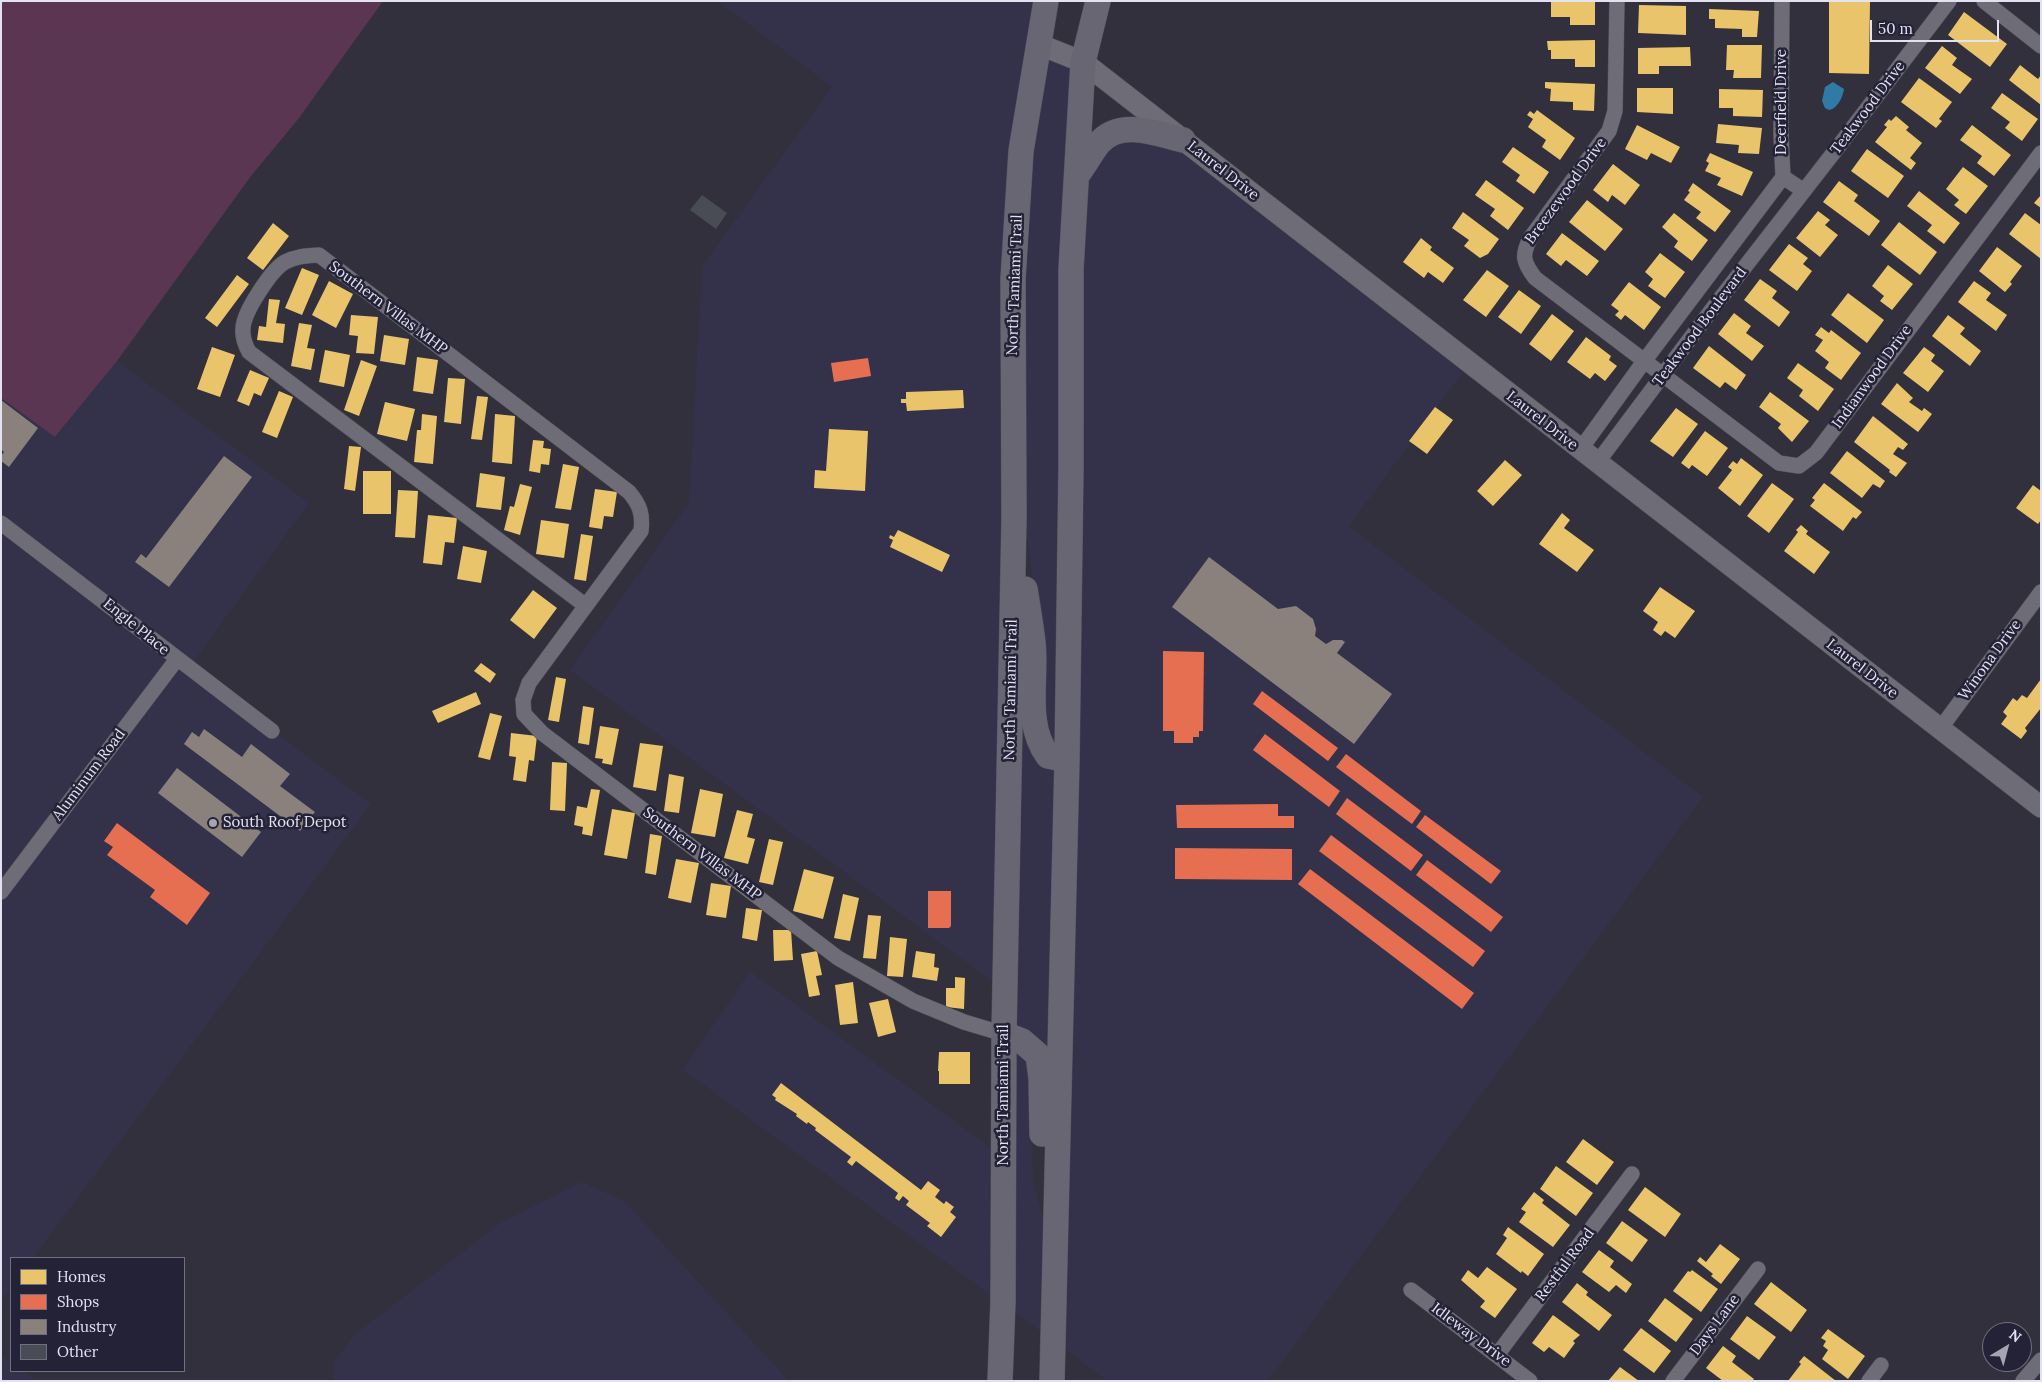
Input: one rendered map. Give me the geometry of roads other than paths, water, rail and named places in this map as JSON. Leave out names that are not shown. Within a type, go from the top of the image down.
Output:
[{"type":"main road","name":"North Tamiami Trail","points":[[1000,1381],[1003,1301],[1004,1034],[1014,518],[1013,278],[1021,152],[1046,1]]},
{"type":"main road","points":[[1052,1381],[1067,760],[1071,466],[1071,269],[1083,62],[1098,1]]},
{"type":"main road","points":[[1077,175],[1100,142],[1120,129],[1137,129],[1184,140]]},
{"type":"main road","points":[[1014,518],[1033,644],[1034,721],[1043,750],[1048,756],[1067,760]]},
{"type":"main road","points":[[1004,1034],[1022,1041],[1038,1055],[1041,1078],[1042,1180],[1056,1224]]},
{"type":"street","name":"Breezewood Drive","points":[[1617,1],[1615,111],[1609,131],[1524,248],[1525,264],[1535,278],[1663,375]]},
{"type":"street","name":"Deerfield Drive","points":[[1782,1],[1782,177],[1804,191]]},
{"type":"street","name":"Teakwood Drive","points":[[1804,191],[1949,1]]},
{"type":"street","points":[[1984,1],[2041,46]]},
{"type":"street","name":"Laurel Drive","points":[[1038,44],[1083,62],[2041,807]]},
{"type":"street","name":"Indianwood Drive","points":[[1663,375],[1779,463],[1799,466],[1816,453],[1850,409],[2041,152]]},
{"type":"street","name":"Teakwood Boulevard","points":[[1580,450],[1782,177]]},
{"type":"street","name":"Teakwood Boulevard","points":[[1597,463],[1804,191]]},
{"type":"street","name":"Southern Villas MHP","points":[[586,606],[250,352],[243,341],[244,322],[267,279],[284,263],[300,256],[319,255],[629,492],[639,504],[642,517],[641,531],[586,606],[529,683],[523,700],[524,714],[542,733],[838,958],[913,1001],[964,1022],[1004,1034]]},
{"type":"street","name":"Engle Place","points":[[1,523],[272,731]]},
{"type":"street","name":"Winona Drive","points":[[1940,729],[2041,592]]},
{"type":"street","name":"Aluminum Road","points":[[1,892],[177,659]]},
{"type":"street","name":"Restful Road","points":[[1497,1355],[1632,1174]]},
{"type":"street","name":"Days Lane","points":[[1673,1381],[1758,1269]]},
{"type":"street","name":"Idleway Drive","points":[[1411,1290],[1530,1381]]},
{"type":"street","points":[[2023,1381],[2041,1360]]},
{"type":"street","points":[[1869,1381],[1880,1365]]},
{"type":"water","points":[[1833,82],[1844,89],[1839,102],[1829,110],[1825,108],[1822,101],[1825,87]]},
{"type":"place","name":"South Roof Depot","points":[[213,823]]}]
